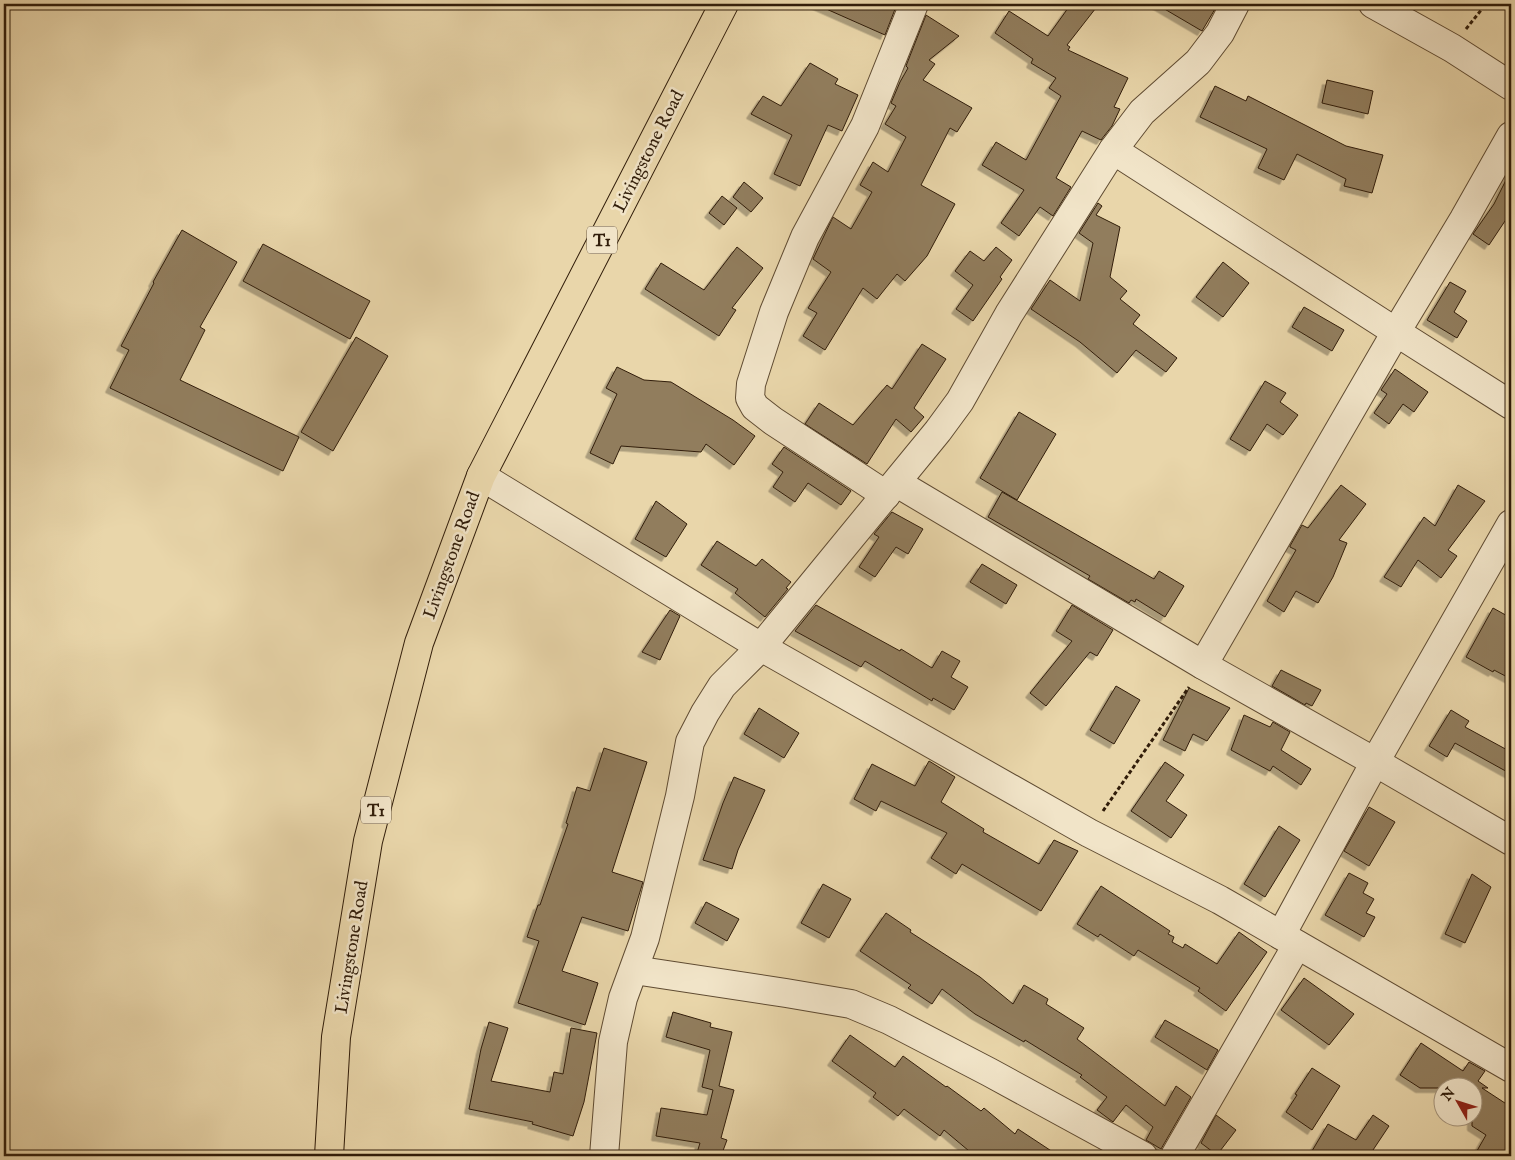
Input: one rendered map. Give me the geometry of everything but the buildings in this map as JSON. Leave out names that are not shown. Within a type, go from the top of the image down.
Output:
[{"type":"highway","name":"Livingstone Road","points":[[329,1156],[336,1037],[368,841],[419,643],[481,476],[724,4]]},
{"type":"street","points":[[914,4],[865,126],[805,237],[774,312],[751,384],[750,398],[755,407],[773,421],[891,489],[1376,762],[1511,841]]},
{"type":"street","points":[[604,1156],[613,1042],[622,998],[645,938],[666,854],[690,742],[705,713],[722,686],[761,647],[938,431],[960,401],[1009,314],[1113,150],[1142,112],[1198,62],[1220,33],[1235,4]]},
{"type":"street","points":[[1373,4],[1452,48],[1511,86]]},
{"type":"street","points":[[1203,665],[1511,136]]},
{"type":"street","points":[[1113,150],[1511,405]]},
{"type":"street","points":[[481,476],[761,647],[1089,832],[1220,900],[1511,1068]]},
{"type":"street","points":[[1176,1156],[1289,940],[1376,762],[1511,524]]},
{"type":"street","points":[[634,970],[851,1004],[889,1020],[1143,1156]]},
{"type":"path","points":[[1089,832],[1203,665]]}]
